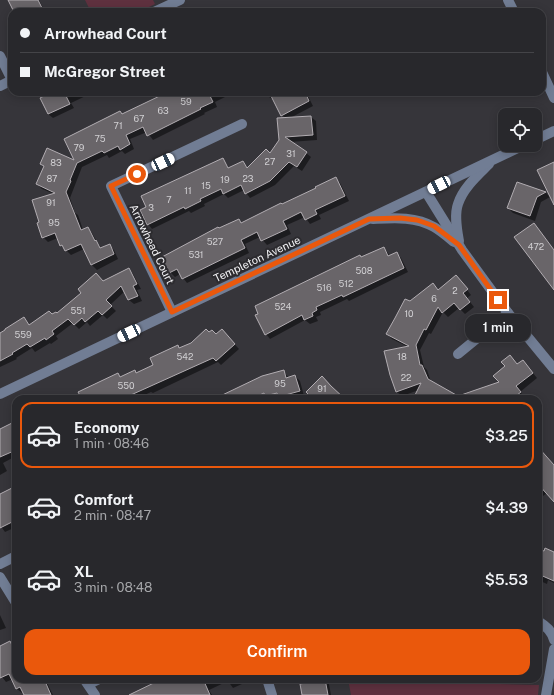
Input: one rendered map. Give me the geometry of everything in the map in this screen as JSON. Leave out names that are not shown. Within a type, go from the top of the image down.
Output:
[{"type":"street","points":[[162,8],[177,0]]},
{"type":"street","points":[[0,56],[8,72]]},
{"type":"street","points":[[546,81],[554,98]]},
{"type":"street","name":"Arrowhead Court","points":[[172,312],[111,186],[242,124]]},
{"type":"street","points":[[542,137],[554,131]]},
{"type":"street","name":"Templeton Avenue","points":[[0,394],[510,152]]},
{"type":"street","points":[[459,245],[456,221],[458,204],[466,190],[493,160]]},
{"type":"street","points":[[426,192],[459,245],[508,313],[554,369]]},
{"type":"street","points":[[369,219],[400,218],[417,220],[434,226],[459,245]]},
{"type":"street","points":[[458,354],[508,313]]},
{"type":"street","points":[[0,564],[12,558]]},
{"type":"street","points":[[0,577],[12,596]]},
{"type":"street","points":[[542,624],[553,635],[554,640]]},
{"type":"street","points":[[546,695],[554,649]]},
{"type":"street","points":[[88,683],[95,695]]},
{"type":"street","points":[[268,683],[272,695]]},
{"type":"shaded area","points":[[85,0],[153,0],[155,4],[147,8],[89,8]]},
{"type":"shaded area","points":[[349,683],[495,683],[539,685],[538,695],[351,695]]},
{"type":"building","points":[[8,0],[38,0],[42,8],[12,8]]},
{"type":"building","points":[[44,96],[66,96],[70,104],[48,114],[40,98]]},
{"type":"building","points":[[160,96],[210,96],[213,102],[147,136],[143,127],[126,135],[130,144],[120,150],[118,146],[104,153],[102,151],[77,163],[66,192],[81,230],[88,227],[100,248],[110,244],[114,254],[91,265],[81,244],[65,251],[62,245],[60,246],[55,233],[42,238],[32,200],[55,193],[36,184],[44,166],[40,164],[47,148],[74,160],[64,139],[120,111],[122,114]]},
{"type":"building","points":[[271,96],[307,96],[309,101],[281,116]]},
{"type":"building","points":[[311,116],[313,135],[285,137],[307,152],[297,167],[289,162],[270,181],[245,194],[241,185],[223,194],[221,189],[200,199],[201,201],[185,209],[184,207],[147,225],[140,210],[146,207],[141,196],[223,158],[228,168],[243,161],[247,168],[266,149],[270,153],[279,140],[277,118]]},
{"type":"building","points":[[554,162],[554,205],[537,170]]},
{"type":"building","points":[[336,177],[345,196],[315,210],[317,214],[305,220],[301,212],[283,221],[287,229],[261,241],[257,232],[241,240],[245,248],[182,279],[177,269],[169,273],[162,257],[218,227],[219,228],[239,219],[241,223]]},
{"type":"building","points":[[517,182],[546,192],[537,197],[530,216],[507,208]]},
{"type":"building","points":[[534,223],[554,250],[554,290],[514,237]]},
{"type":"building","points":[[384,247],[388,256],[397,252],[404,268],[343,297],[342,295],[316,307],[317,310],[312,313],[313,316],[304,320],[302,315],[265,335],[255,315],[258,314],[255,306],[360,255],[361,257]]},
{"type":"building","points":[[129,268],[137,284],[133,286],[138,296],[128,300],[121,286],[106,300],[112,306],[102,315],[98,311],[85,322],[82,318],[74,325],[68,319],[52,331],[54,334],[46,340],[45,338],[30,347],[27,344],[0,361],[0,333],[5,329],[24,317],[29,325],[49,311],[52,314],[57,313],[81,293],[78,289],[96,273],[103,281]]},
{"type":"building","points":[[456,275],[468,289],[463,293],[470,302],[460,310],[454,303],[442,313],[438,307],[416,345],[420,365],[422,365],[428,379],[456,395],[415,395],[421,383],[396,392],[384,351],[409,346],[386,334],[405,299],[410,301],[433,283],[438,290]]},
{"type":"building","points":[[206,329],[209,332],[212,330],[216,334],[222,329],[235,344],[216,361],[213,358],[131,395],[80,395],[78,392],[118,373],[120,377],[135,370],[136,373],[153,365],[150,358],[178,345],[179,348],[191,343]]},
{"type":"building","points":[[510,355],[517,364],[523,360],[533,373],[516,386],[521,392],[517,395],[461,395],[499,382],[493,376],[505,366],[501,362]]},
{"type":"building","points":[[284,370],[286,378],[295,375],[300,391],[285,395],[278,395],[277,393],[265,395],[264,393],[260,395],[222,395],[262,376]]},
{"type":"building","points":[[322,376],[341,395],[309,395],[306,392]]},
{"type":"building","points":[[12,423],[12,452],[0,457],[0,429]]},
{"type":"building","points":[[542,452],[554,465],[554,502],[542,488]]},
{"type":"building","points":[[12,488],[12,522],[0,528],[0,494]]},
{"type":"building","points":[[545,548],[554,552],[554,581],[542,576],[542,550],[544,551]]},
{"type":"building","points":[[10,641],[12,645],[12,680],[9,674],[0,678],[0,646]]},
{"type":"building","points":[[13,683],[46,683],[51,695],[24,695],[20,687],[16,689]]},
{"type":"building","points":[[154,683],[205,683],[210,695],[129,695]]},
{"type":"building","points":[[326,683],[328,695],[302,695],[300,684]]},
{"type":"route","points":[[137,174],[111,186],[172,312],[369,219],[400,218],[417,220],[434,226],[459,245],[498,300]]}]
